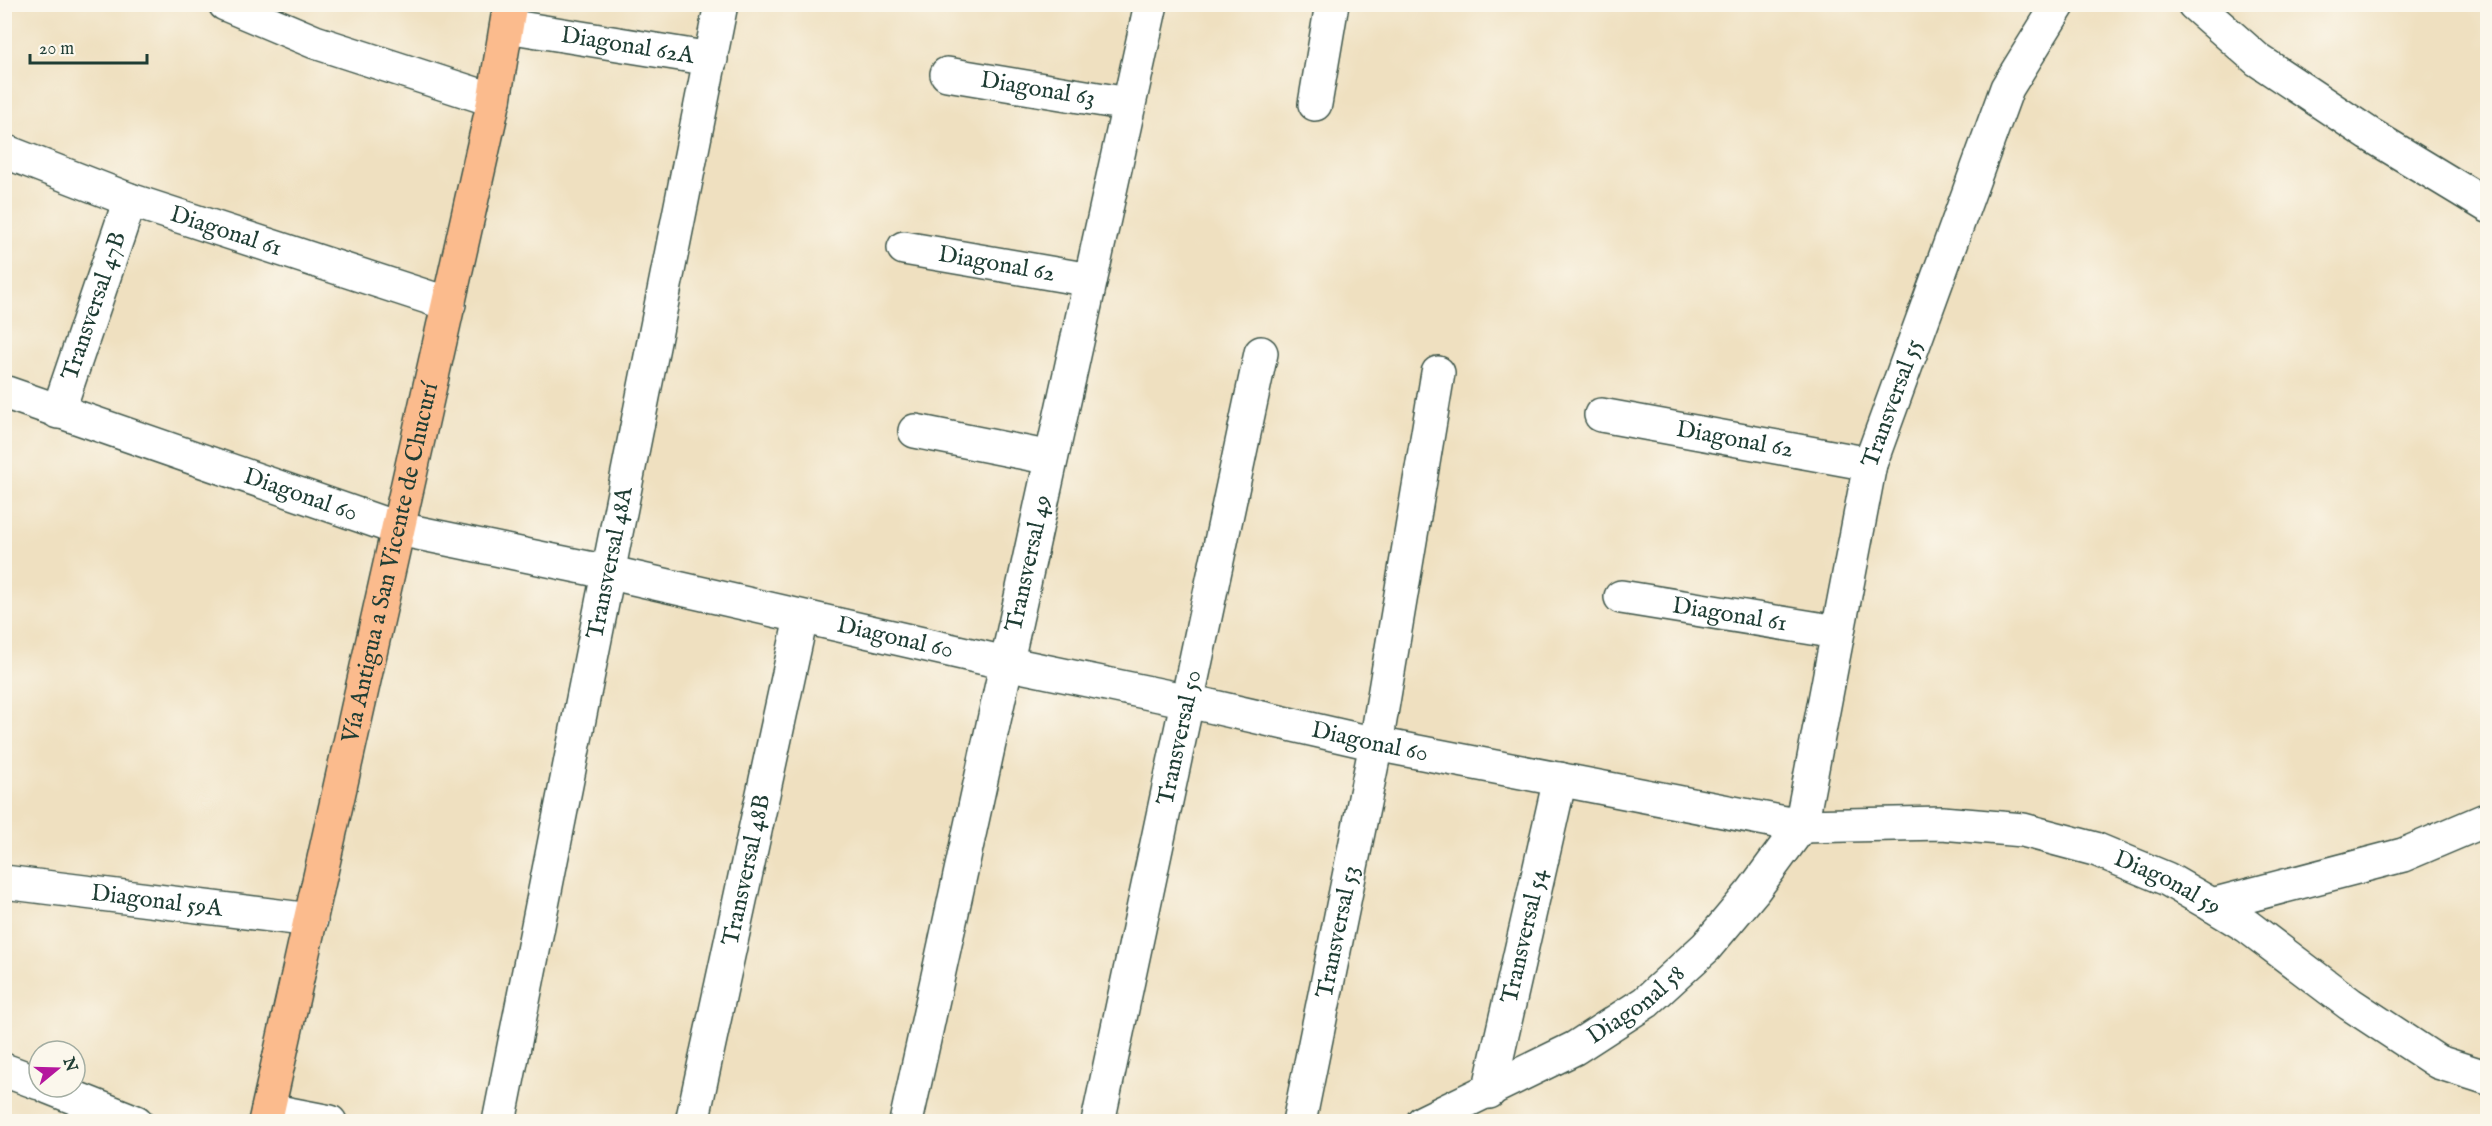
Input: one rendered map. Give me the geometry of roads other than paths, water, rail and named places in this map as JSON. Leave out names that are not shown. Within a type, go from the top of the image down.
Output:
[{"type":"main road","name":"Vía Antigua a San Vicente de Chucurí","points":[[266,1116],[494,100],[508,15]]},
{"type":"street","points":[[225,4],[315,42],[494,100]]},
{"type":"street","name":"Transversal 48A","points":[[499,1122],[721,4]]},
{"type":"street","name":"Transversal 49","points":[[906,1122],[1150,4]]},
{"type":"street","points":[[1315,104],[1332,4]]},
{"type":"street","name":"Transversal 55","points":[[1801,826],[1870,464],[2007,88],[2059,4]]},
{"type":"street","points":[[2194,4],[2258,60],[2368,134],[2487,206]]},
{"type":"street","name":"Diagonal 62A","points":[[508,15],[711,59]]},
{"type":"street","name":"Diagonal 63","points":[[947,74],[1128,104]]},
{"type":"street","name":"Diagonal 61","points":[[4,151],[130,200],[449,304]]},
{"type":"street","name":"Transversal 47B","points":[[58,412],[130,200]]},
{"type":"street","name":"Diagonal 62","points":[[904,248],[1090,280]]},
{"type":"street","name":"Transversal 50","points":[[1098,1122],[1261,352]]},
{"type":"street","points":[[1376,744],[1438,373]]},
{"type":"street","name":"Diagonal 60","points":[[4,392],[399,530],[607,572],[801,618],[1188,700],[1376,744],[1801,826]]},
{"type":"street","name":"Diagonal 62","points":[[1601,414],[1870,464]]},
{"type":"street","points":[[915,431],[1051,458]]},
{"type":"street","name":"Diagonal 61","points":[[1621,597],[1837,632]]},
{"type":"street","name":"Transversal 48B","points":[[692,1122],[801,618]]},
{"type":"street","name":"Transversal 53","points":[[1299,1122],[1376,744]]},
{"type":"street","name":"Transversal 54","points":[[1489,1092],[1560,778]]},
{"type":"street","points":[[2212,905],[2403,855],[2487,819]]},
{"type":"street","name":"Diagonal 59","points":[[1801,826],[1942,823],[2023,830],[2095,849],[2167,879],[2247,926],[2350,1004],[2438,1062],[2487,1078]]},
{"type":"street","name":"Diagonal 58","points":[[1423,1122],[1489,1092],[1575,1048],[1646,1002],[1706,947],[1753,891],[1801,826]]},
{"type":"street","name":"Diagonal 59A","points":[[4,882],[311,920]]},
{"type":"street","points":[[4,1070],[27,1079]]},
{"type":"street","points":[[78,1099],[136,1122]]},
{"type":"street","points":[[266,1116],[330,1122]]}]
